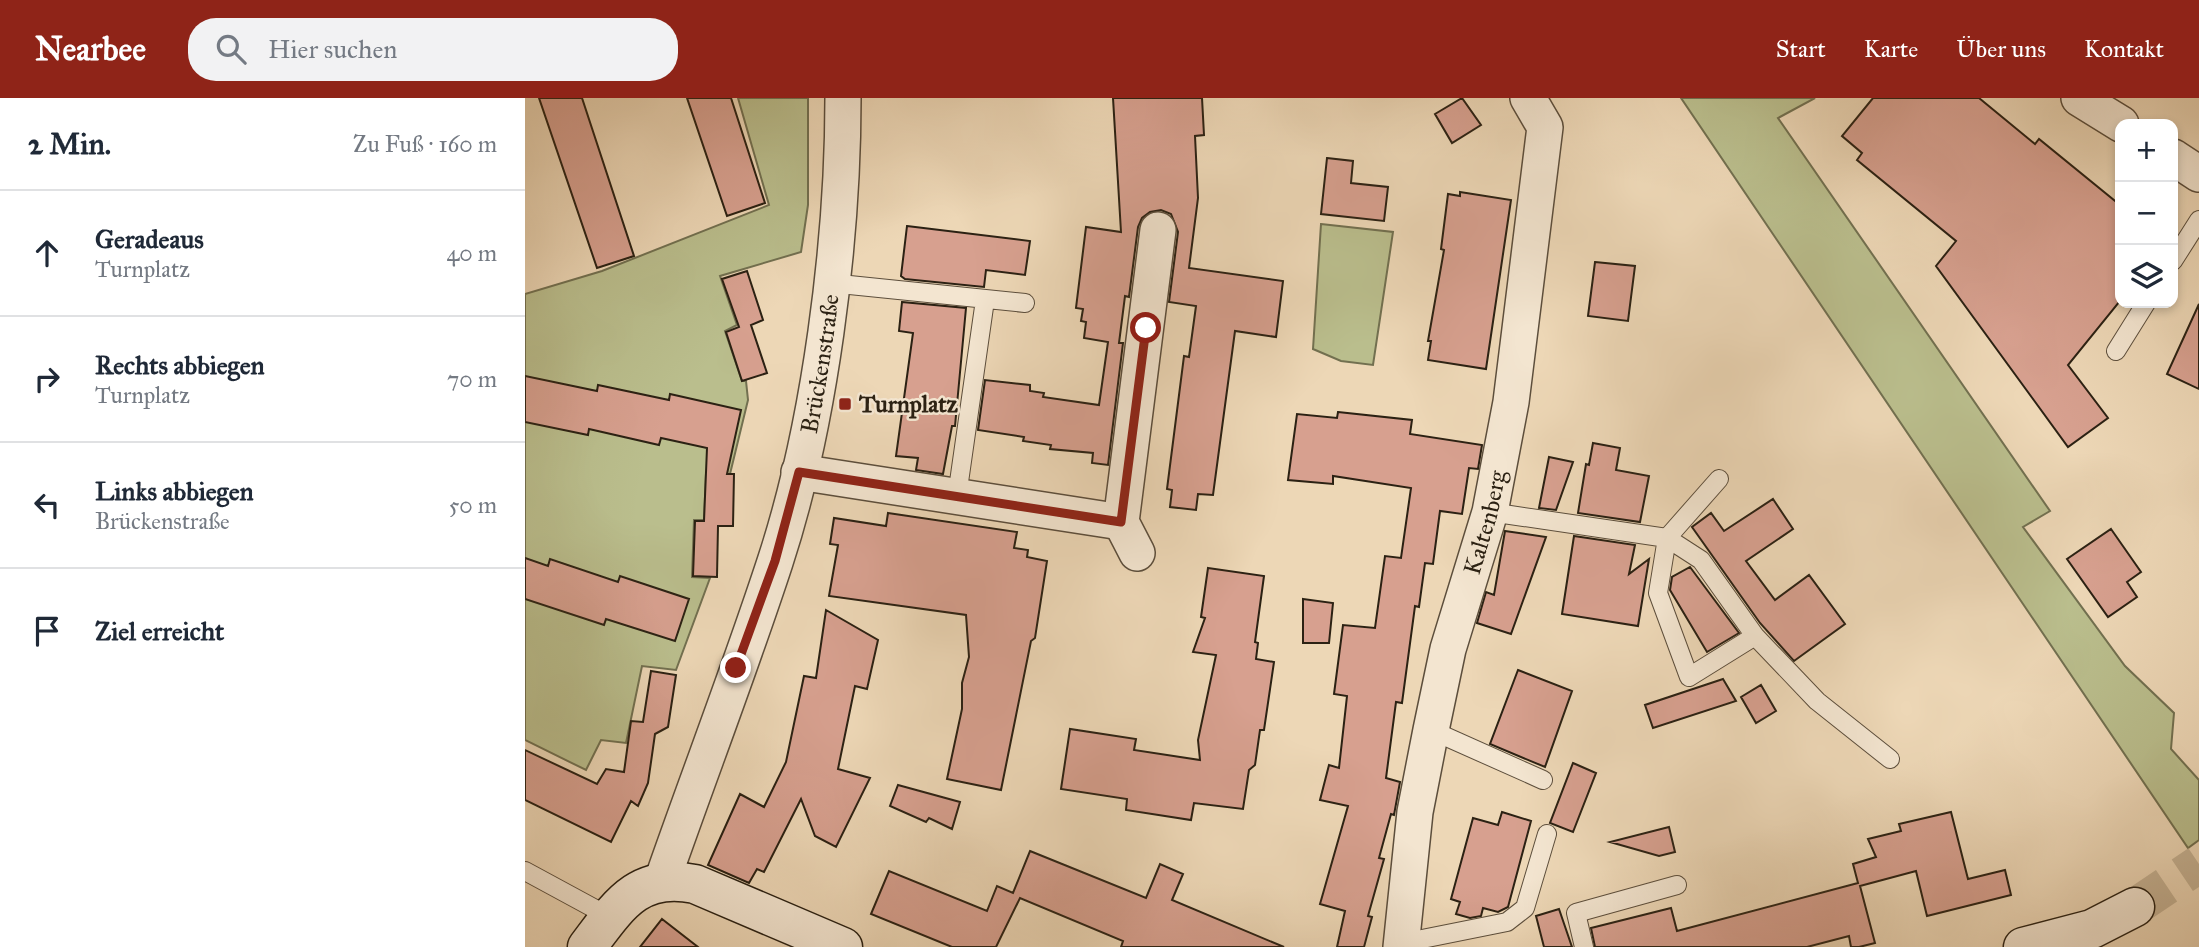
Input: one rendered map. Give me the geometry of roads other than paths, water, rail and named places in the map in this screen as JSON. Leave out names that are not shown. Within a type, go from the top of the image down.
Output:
[{"type":"street","name":"Brückenstraße","points":[[662,881],[775,561],[799,472],[815,396],[830,283],[843,154],[843,98]]},
{"type":"street","name":"Kaltenberg","points":[[1401,945],[1415,812],[1431,730],[1448,649],[1490,512],[1513,389],[1545,127],[1528,98]]},
{"type":"street","points":[[2079,98],[2115,121]]},
{"type":"street","points":[[2178,160],[2199,174]]},
{"type":"street","points":[[1137,553],[1121,522],[1158,230]]},
{"type":"street","points":[[799,472],[1121,522]]},
{"type":"street","points":[[587,947],[610,917],[638,890],[662,881],[695,884],[843,947]]},
{"type":"street","points":[[2023,947],[2071,942],[2135,907]]},
{"type":"lane","points":[[2178,253],[2199,220]]},
{"type":"lane","points":[[830,283],[1025,303]]},
{"type":"lane","points":[[957,496],[985,300]]},
{"type":"lane","points":[[2116,351],[2143,308]]},
{"type":"lane","points":[[1719,480],[1667,538],[1658,593],[1689,677],[1755,636]]},
{"type":"lane","points":[[1490,512],[1667,538],[1701,560],[1755,636],[1817,701],[1890,758]]},
{"type":"lane","points":[[1431,730],[1543,780]]},
{"type":"lane","points":[[1401,945],[1507,922],[1525,908],[1547,834]]},
{"type":"lane","points":[[525,871],[610,917]]},
{"type":"lane","points":[[1584,947],[1576,913],[1677,885]]},
{"type":"tunnel","points":[[2135,907],[2199,864]]},
{"type":"place","name":"Turnplatz","points":[[845,404]]}]
